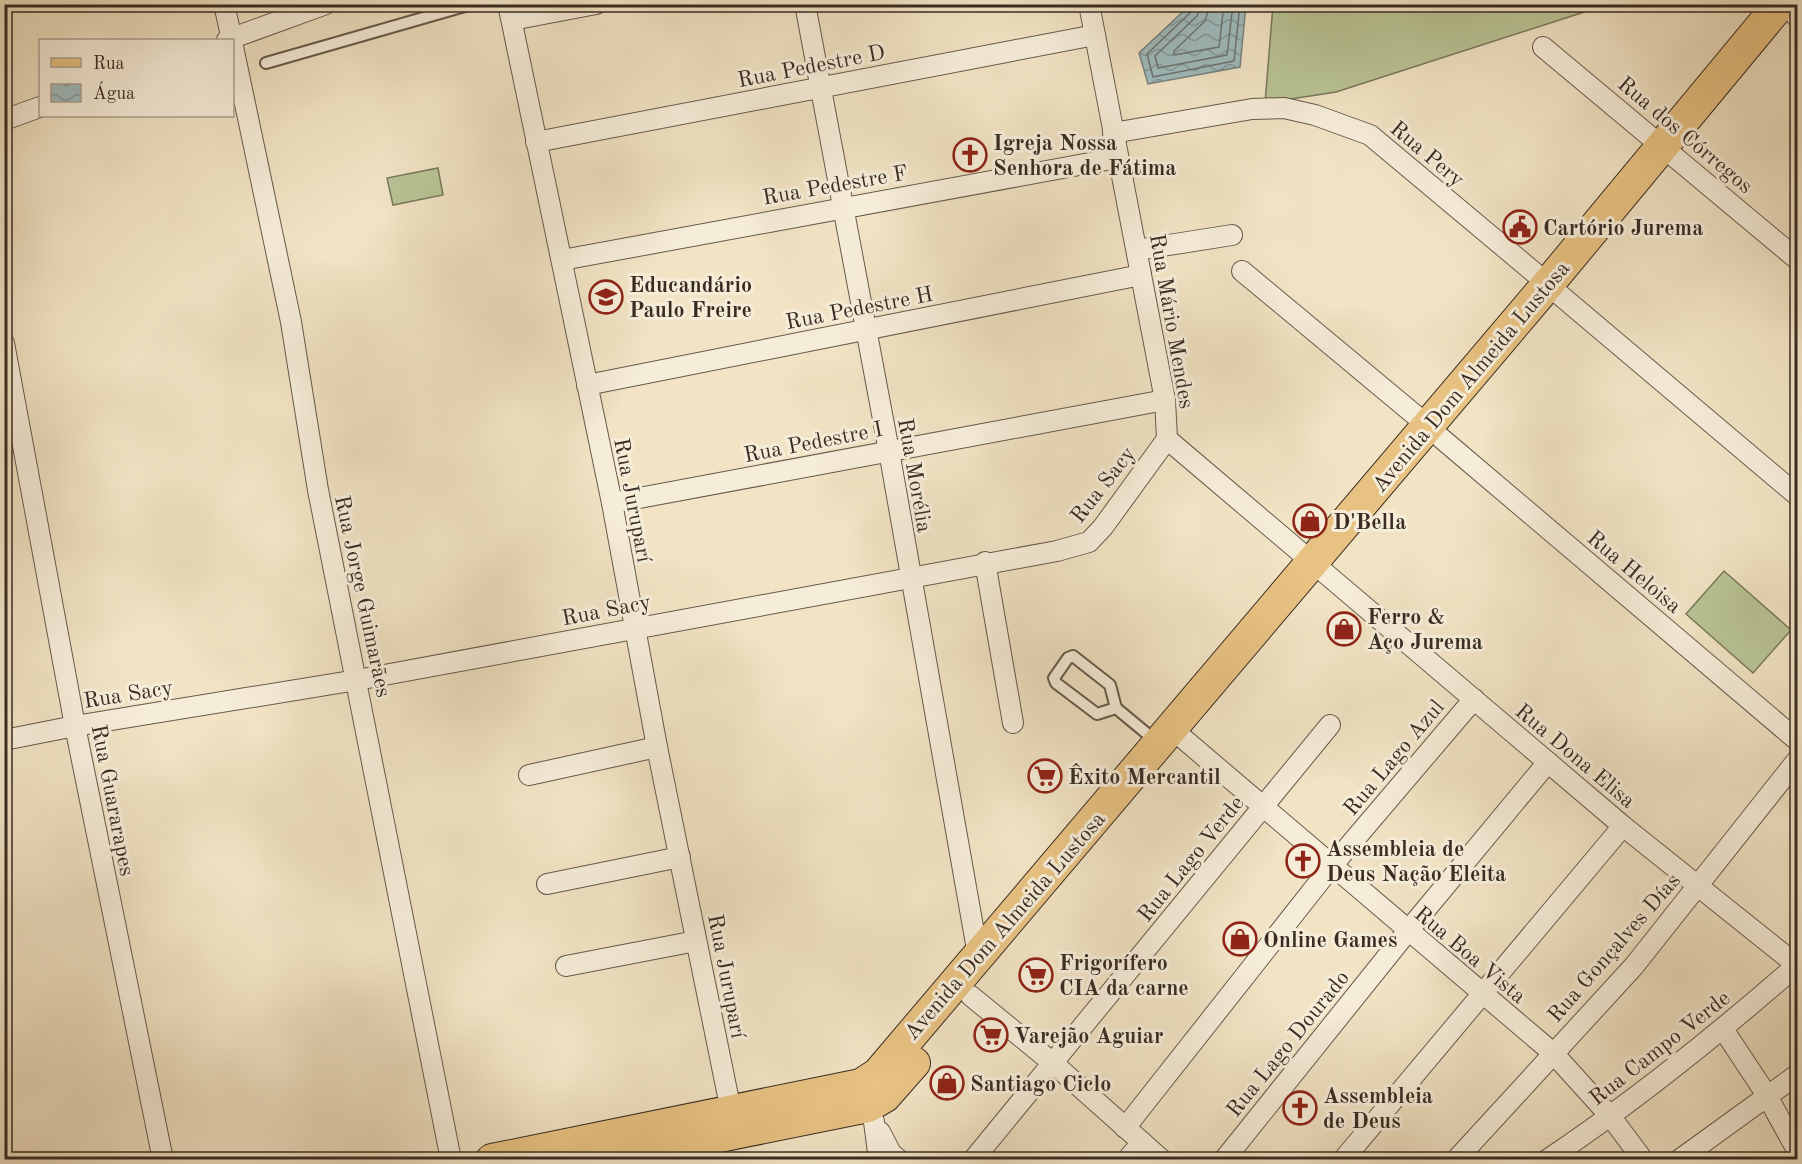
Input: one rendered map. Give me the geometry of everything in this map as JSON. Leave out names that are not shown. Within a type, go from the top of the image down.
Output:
[{"type":"main road","name":"Avenida Dom Almeida Lustosa","points":[[602,1160],[871,1114],[971,996],[1016,928],[1173,738],[1319,570],[1735,72],[1793,13]]},
{"type":"main road","name":"Avenida Dom Almeida Lustosa","points":[[492,1160],[861,1085],[878,1074],[978,955],[1016,928]]},
{"type":"street","name":"Rua Jorge Guimarães","points":[[224,4],[231,39]]},
{"type":"street","points":[[234,39],[326,4]]},
{"type":"street","points":[[510,12],[596,4]]},
{"type":"street","name":"Rua Morélia","points":[[804,4],[889,451],[909,577],[978,955]]},
{"type":"street","name":"Rua Mário Mendes","points":[[1089,4],[1165,400],[1167,439],[1319,570]]},
{"type":"street","name":"Rua Juruparí","points":[[510,12],[612,503],[657,747],[731,1111]]},
{"type":"street","name":"Rua Pedestre D","points":[[536,142],[1095,35]]},
{"type":"street","name":"Rua dos Córregos","points":[[1543,47],[1670,151],[1797,260]]},
{"type":"street","name":"Rua Jorge Guimarães","points":[[234,54],[291,322],[318,490],[451,1160]]},
{"type":"street","points":[[4,120],[39,107]]},
{"type":"street","name":"Rua Pery","points":[[1113,133],[1252,109],[1284,108],[1316,115],[1370,135],[1797,496]]},
{"type":"street","name":"Rua Pedestre F","points":[[562,260],[1117,158]]},
{"type":"street","points":[[1137,250],[1232,235]]},
{"type":"street","name":"Rua Heloisa","points":[[1242,271],[1434,431],[1797,741]]},
{"type":"street","name":"Rua Pedestre H","points":[[587,385],[1141,275]]},
{"type":"street","name":"Rua Guararapes","points":[[4,344],[75,726],[163,1160]]},
{"type":"street","name":"Rua Pedestre I","points":[[612,503],[1165,400]]},
{"type":"street","name":"Rua Sacy","points":[[4,740],[75,726],[357,680],[985,562],[1057,551],[1089,542],[1103,527],[1167,439]]},
{"type":"street","points":[[985,562],[1013,723]]},
{"type":"street","name":"Rua Dona Elisa","points":[[1319,570],[1623,826],[1797,966]]},
{"type":"street","name":"Rua Lago Azul","points":[[1125,1128],[1331,867],[1474,699]]},
{"type":"street","name":"Rua Lago Verde","points":[[974,1160],[1330,725]]},
{"type":"street","name":"Rua Boa Vista","points":[[1173,738],[1261,807],[1553,1053],[1611,1117],[1642,1160]]},
{"type":"street","points":[[529,775],[657,747]]},
{"type":"street","name":"Rua Gonçalves Días","points":[[1456,1160],[1634,966],[1797,759]]},
{"type":"street","name":"Rua Lago Dourado","points":[[1224,1160],[1407,932],[1548,762]]},
{"type":"street","points":[[1343,1160],[1484,995],[1623,826]]},
{"type":"street","points":[[547,885],[680,857]]},
{"type":"street","points":[[566,966],[696,941]]},
{"type":"street","name":"Rua Campo Verde","points":[[1547,1160],[1611,1117],[1723,1029],[1797,966]]},
{"type":"street","points":[[971,996],[1054,1064],[1162,1160]]},
{"type":"street","points":[[1723,1029],[1767,1094],[1797,1152]]},
{"type":"street","points":[[1679,1160],[1797,1074]]},
{"type":"street","points":[[871,1114],[879,1160]]},
{"type":"street","points":[[871,1114],[891,1153],[899,1160]]},
{"type":"street","points":[[1127,1160],[1142,1142]]},
{"type":"lane","points":[[267,63],[472,4]]},
{"type":"lane","points":[[1116,708],[1112,690],[1107,683],[1073,656],[1068,658],[1054,678],[1056,683],[1097,714],[1116,708],[1173,738]]},
{"type":"green space","points":[[1273,5],[1606,5],[1336,92],[1265,103]]},
{"type":"green space","points":[[438,168],[443,195],[393,205],[387,178]]},
{"type":"green space","points":[[1724,571],[1791,630],[1753,673],[1686,614]]},
{"type":"water","points":[[1190,5],[1246,5],[1240,67],[1148,84],[1139,53]]},
{"type":"place","name":"Igreja Nossa Senhora de Fátima","points":[[970,155]]},
{"type":"place","name":"Cartório Jurema","points":[[1520,227]]},
{"type":"place","name":"Educandário Paulo Freire","points":[[606,297]]},
{"type":"place","name":"D'Bella","points":[[1310,521]]},
{"type":"place","name":"Ferro & Aço Jurema","points":[[1344,629]]},
{"type":"place","name":"Êxito Mercantil","points":[[1045,776]]},
{"type":"place","name":"Assembleia de Deus Nação Eleita","points":[[1303,861]]},
{"type":"place","name":"Online Games","points":[[1240,939]]},
{"type":"place","name":"Frigorífero CIA da carne","points":[[1036,975]]},
{"type":"place","name":"Varejão Aguiar","points":[[991,1035]]},
{"type":"place","name":"Santiago Ciclo","points":[[947,1083]]},
{"type":"place","name":"Assembleia de Deus","points":[[1300,1108]]}]
